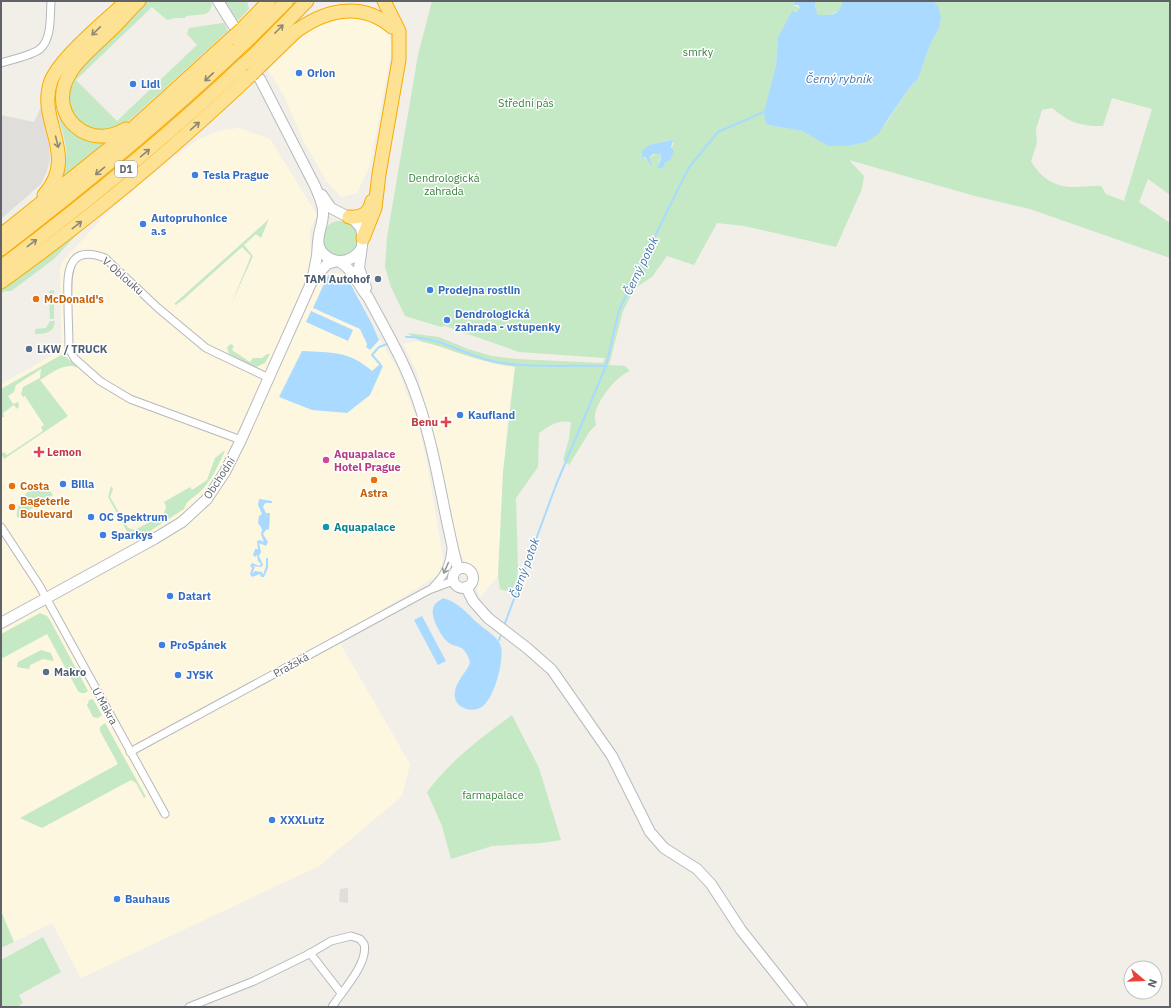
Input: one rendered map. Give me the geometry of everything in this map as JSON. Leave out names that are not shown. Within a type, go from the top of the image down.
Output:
[{"type":"highway","points":[[29,212],[49,190],[58,170],[59,150],[48,101],[52,81],[64,61],[127,1]]},
{"type":"highway","points":[[139,1],[80,60],[69,74],[63,91],[64,110],[77,127],[87,134],[98,136],[118,133],[148,115]]},
{"type":"highway","points":[[119,22],[144,1]]},
{"type":"highway","points":[[246,33],[269,1]]},
{"type":"highway","name":"D1","points":[[1,248],[59,205],[142,137],[234,44],[287,1]]},
{"type":"highway","points":[[1,282],[123,188],[206,117],[254,67],[291,35],[325,1]]},
{"type":"highway","points":[[362,244],[374,213],[379,174],[400,53],[399,30],[384,1]]},
{"type":"highway","name":"D1","points":[[1,267],[104,187],[202,104],[254,67],[305,3]]},
{"type":"highway","points":[[291,35],[328,8],[340,3],[358,3],[374,9],[386,20],[396,33],[400,53]]},
{"type":"highway","points":[[1,235],[234,44]]},
{"type":"highway","points":[[347,217],[361,216],[369,211],[379,174]]},
{"type":"street","points":[[1,63],[39,50],[45,44],[50,23],[51,1]]},
{"type":"street","points":[[218,1],[233,25],[232,18],[222,1]]},
{"type":"street","points":[[254,67],[315,186],[324,212],[318,242],[323,254],[338,261],[351,270],[368,298],[405,367],[418,401],[434,456],[451,542],[458,569]]},
{"type":"street","points":[[315,186],[331,208],[359,225],[362,244],[359,268],[368,298]]},
{"type":"street","points":[[320,228],[330,218],[336,216],[347,217]]},
{"type":"street","name":"Obchodní","points":[[1,623],[142,546],[182,522],[207,499],[226,472],[312,281],[318,242]]},
{"type":"street","points":[[338,261],[352,258],[362,244]]},
{"type":"street","name":"V Oblouku","points":[[241,440],[130,399],[100,381],[75,359],[69,349],[67,277],[71,264],[77,258],[84,255],[94,254],[105,258],[158,308],[206,348],[269,378]]},
{"type":"street","name":"Obchodní","points":[[312,281],[324,267],[338,261]]},
{"type":"street","name":"U Makra","points":[[1,527],[46,598],[165,814]]},
{"type":"street","points":[[430,590],[440,580],[447,568],[451,555],[451,542]]},
{"type":"street","points":[[465,568],[472,574],[472,582],[466,587],[458,587],[453,581],[453,576],[458,569],[465,568]]},
{"type":"street","name":"Pražská","points":[[130,752],[430,590],[453,581]]},
{"type":"street","points":[[466,587],[475,604],[502,629],[552,670],[578,705],[612,756],[650,832],[664,848],[706,877],[741,930],[802,1007]]},
{"type":"street","points":[[189,1007],[254,981],[310,953],[330,941],[351,936],[360,939],[364,944],[365,954],[352,979],[332,1007]]},
{"type":"street","points":[[310,953],[341,993]]},
{"type":"shaded area","points":[[342,9],[383,25],[388,32],[392,47],[370,166],[357,193],[341,197],[327,182],[305,144],[283,94],[268,70],[318,21]]},
{"type":"shaded area","points":[[41,107],[49,146],[50,160],[47,171],[41,184],[1,219],[1,115],[34,122]]},
{"type":"shaded area","points":[[239,128],[270,139],[317,215],[310,230],[311,258],[326,273],[348,274],[379,339],[397,367],[418,423],[427,463],[443,559],[441,573],[337,638],[410,764],[402,796],[319,866],[81,978],[52,923],[14,942],[1,911],[1,384],[62,350],[60,270],[62,262],[108,212],[170,160],[197,140],[218,131]]},
{"type":"shaded area","points":[[418,341],[437,345],[493,364],[515,367],[507,424],[498,576],[480,597],[476,584],[478,573],[472,566],[464,561],[457,546],[417,372],[403,344]]},
{"type":"shaded area","points":[[348,888],[348,903],[339,902],[340,889]]},
{"type":"green space","points":[[147,1],[211,1],[212,5],[206,14],[167,20],[152,7],[76,80],[117,121],[197,45],[187,34],[189,28],[224,23],[228,31],[123,126],[115,129],[88,131],[69,114],[68,83],[89,57]]},
{"type":"green space","points":[[247,1],[249,9],[238,21],[225,2]]},
{"type":"green space","points":[[432,1],[796,1],[793,5],[800,8],[798,12],[792,11],[778,37],[776,65],[766,105],[768,125],[802,131],[828,146],[849,146],[865,142],[885,125],[910,87],[918,79],[930,45],[939,28],[932,1],[1170,1],[1170,195],[1148,179],[1139,202],[1170,223],[1170,258],[1030,209],[975,196],[849,160],[864,176],[862,189],[836,247],[744,226],[717,223],[694,265],[667,256],[652,277],[634,289],[623,311],[609,365],[625,366],[630,371],[613,383],[603,396],[596,410],[596,425],[590,431],[569,465],[563,460],[569,439],[571,422],[558,422],[539,433],[538,467],[516,498],[517,578],[513,588],[506,591],[500,589],[498,576],[503,472],[515,367],[476,358],[423,342],[408,333],[439,337],[468,349],[492,356],[517,359],[603,363],[605,358],[519,352],[445,326],[441,327],[405,316],[391,287],[385,267],[387,237],[418,55]],"holes":[[[1112,98],[1152,109],[1124,201],[1106,194],[1101,186],[1061,186],[1044,177],[1031,161],[1037,143],[1036,129],[1042,110],[1052,108],[1064,117],[1076,123],[1088,126],[1103,126]],[[671,140],[674,143],[664,163],[658,165],[661,154],[657,153],[649,158],[650,165],[644,157],[649,145]]]},
{"type":"green space","points":[[816,1],[843,1],[841,10],[829,15],[818,15],[815,6]]},
{"type":"green space","points":[[59,84],[57,100],[97,142],[106,143],[65,178],[63,175],[66,160],[65,141],[56,102]]},
{"type":"green space","points":[[269,219],[261,238],[256,234],[244,245],[253,256],[230,307],[251,256],[242,247],[184,299],[176,305],[174,304]]},
{"type":"green space","points":[[344,221],[353,226],[357,232],[357,246],[353,252],[344,257],[336,257],[327,252],[323,246],[322,235],[327,226],[333,222]]},
{"type":"green space","points":[[79,232],[54,259],[11,291],[1,293],[1,289]]},
{"type":"green space","points":[[54,290],[54,319],[50,319],[49,291]]},
{"type":"green space","points":[[50,321],[55,321],[51,330],[42,334],[35,334],[35,329],[46,328]]},
{"type":"green space","points":[[231,344],[234,346],[232,350],[250,362],[253,358],[262,358],[267,354],[270,354],[265,363],[256,367],[229,354],[227,347]]},
{"type":"green space","points":[[63,354],[78,368],[73,366],[63,367],[40,380],[68,416],[4,459],[1,454],[4,452],[7,455],[43,431],[41,427],[44,425],[25,396],[23,397],[21,394],[23,387],[40,378],[41,369],[16,385],[14,392],[8,396],[13,404],[18,402],[19,406],[17,409],[14,405],[3,413],[4,417],[1,417],[1,389]]},
{"type":"green space","points":[[224,451],[208,482],[201,491],[189,501],[184,509],[141,537],[129,535],[108,497],[111,486],[113,489],[110,497],[128,528],[135,530],[164,514],[166,506],[164,502],[190,487],[192,490],[207,480],[215,458]]},
{"type":"green space","points":[[37,486],[47,487],[53,495],[17,518],[19,504],[22,499],[29,491]]},
{"type":"green space","points":[[40,613],[47,616],[51,622],[88,691],[85,693],[78,691],[47,634],[1,659],[1,634]]},
{"type":"green space","points":[[41,650],[51,653],[54,661],[43,659],[30,665],[29,669],[17,667],[18,662]]},
{"type":"green space","points":[[93,699],[102,715],[98,718],[93,717],[87,705],[89,700]]},
{"type":"green space","name":"farmapalace","points":[[512,715],[539,768],[561,840],[541,843],[492,846],[451,859],[442,826],[427,792],[456,760]]},
{"type":"green space","points":[[105,723],[146,797],[144,798],[136,783],[131,780],[42,828],[20,818],[118,764],[100,731],[100,727]]},
{"type":"green space","points":[[1,911],[14,942],[1,948]]},
{"type":"green space","points":[[43,937],[61,972],[19,995],[23,1003],[17,1007],[1,1007],[1,960]]},
{"type":"water","name":"Černý rybník","points":[[796,1],[816,1],[815,6],[818,15],[835,14],[840,10],[843,1],[933,1],[938,6],[941,17],[939,28],[930,45],[918,79],[910,87],[878,134],[866,142],[849,146],[828,146],[802,131],[768,125],[765,121],[764,112],[776,65],[778,37],[792,11],[797,12],[800,8],[798,5],[793,5]]},
{"type":"water","points":[[671,140],[673,141],[671,147],[674,152],[670,160],[664,163],[665,166],[659,169],[657,167],[661,154],[653,154],[649,158],[652,164],[650,165],[645,157],[642,157],[642,151],[649,145]]},
{"type":"water","points":[[328,275],[350,283],[379,340],[370,350],[366,347],[367,344],[360,329],[313,308]]},
{"type":"water","points":[[311,311],[353,330],[348,341],[306,322]]},
{"type":"water","points":[[302,351],[331,353],[347,356],[355,359],[372,371],[380,364],[383,366],[370,395],[347,413],[312,410],[279,397]]},
{"type":"water","points":[[259,499],[272,501],[272,503],[265,503],[263,507],[266,513],[270,513],[269,529],[263,534],[268,542],[266,546],[259,543],[261,552],[259,556],[263,565],[261,567],[252,566],[255,567],[252,574],[255,571],[262,572],[263,575],[266,566],[266,558],[268,558],[268,568],[264,577],[261,577],[260,574],[252,577],[250,574],[252,568],[250,566],[252,563],[259,566],[261,564],[258,561],[257,555],[255,557],[253,555],[255,549],[258,549],[257,541],[260,540],[264,542],[261,535],[262,529],[258,523],[259,516],[262,514],[258,505]]},
{"type":"water","points":[[443,598],[454,602],[463,609],[500,644],[501,658],[498,677],[487,702],[479,709],[474,710],[464,708],[457,702],[455,697],[457,684],[470,663],[468,656],[461,648],[446,640],[435,622],[433,613],[434,605]]},
{"type":"water","points":[[422,616],[446,661],[438,665],[414,620]]},
{"type":"waterway","name":"Černý potok","points":[[504,626],[556,485],[606,366],[619,310],[677,191],[690,166],[718,132],[766,111]]},
{"type":"waterway","points":[[406,337],[441,343],[496,362],[537,366],[606,366]]},
{"type":"waterway","points":[[380,364],[372,355],[379,347],[387,344]]},
{"type":"waterway","name":"Černý potok","points":[[499,640],[502,632]]},
{"type":"place","name":"Orion","points":[[299,73]]},
{"type":"place","name":"Lidl","points":[[133,84]]},
{"type":"place","name":"Tesla Prague","points":[[195,175]]},
{"type":"place","name":"Autopruhonice a.s","points":[[143,224]]},
{"type":"place","name":"TAM Autohof","points":[[378,279]]},
{"type":"place","name":"Prodejna rostlin","points":[[430,290]]},
{"type":"place","name":"McDonald's","points":[[36,299]]},
{"type":"place","name":"Dendrologická zahrada - vstupenky","points":[[447,320]]},
{"type":"place","name":"LKW / TRUCK","points":[[29,349]]},
{"type":"place","name":"Kaufland","points":[[460,415]]},
{"type":"place","name":"Benu","points":[[446,422]]},
{"type":"place","name":"Lemon","points":[[39,452]]},
{"type":"place","name":"Aquapalace Hotel Prague","points":[[326,460]]},
{"type":"place","name":"Astra","points":[[374,480]]},
{"type":"place","name":"Billa","points":[[63,484]]},
{"type":"place","name":"Costa","points":[[12,486]]},
{"type":"place","name":"Bageterie Boulevard","points":[[12,507]]},
{"type":"place","name":"OC Spektrum","points":[[91,517]]},
{"type":"place","name":"Aquapalace","points":[[326,527]]},
{"type":"place","name":"Sparkys","points":[[103,535]]},
{"type":"place","name":"Datart","points":[[170,596]]},
{"type":"place","name":"ProSpánek","points":[[162,645]]},
{"type":"place","name":"Makro","points":[[46,672]]},
{"type":"place","name":"JYSK","points":[[178,675]]},
{"type":"place","name":"XXXLutz","points":[[272,820]]},
{"type":"place","name":"Bauhaus","points":[[117,899]]},
{"type":"park label","name":"smrky","points":[[698,52]]},
{"type":"park label","name":"Střední pás","points":[[526,103]]},
{"type":"park label","name":"Dendrologická zahrada","points":[[444,184]]}]
